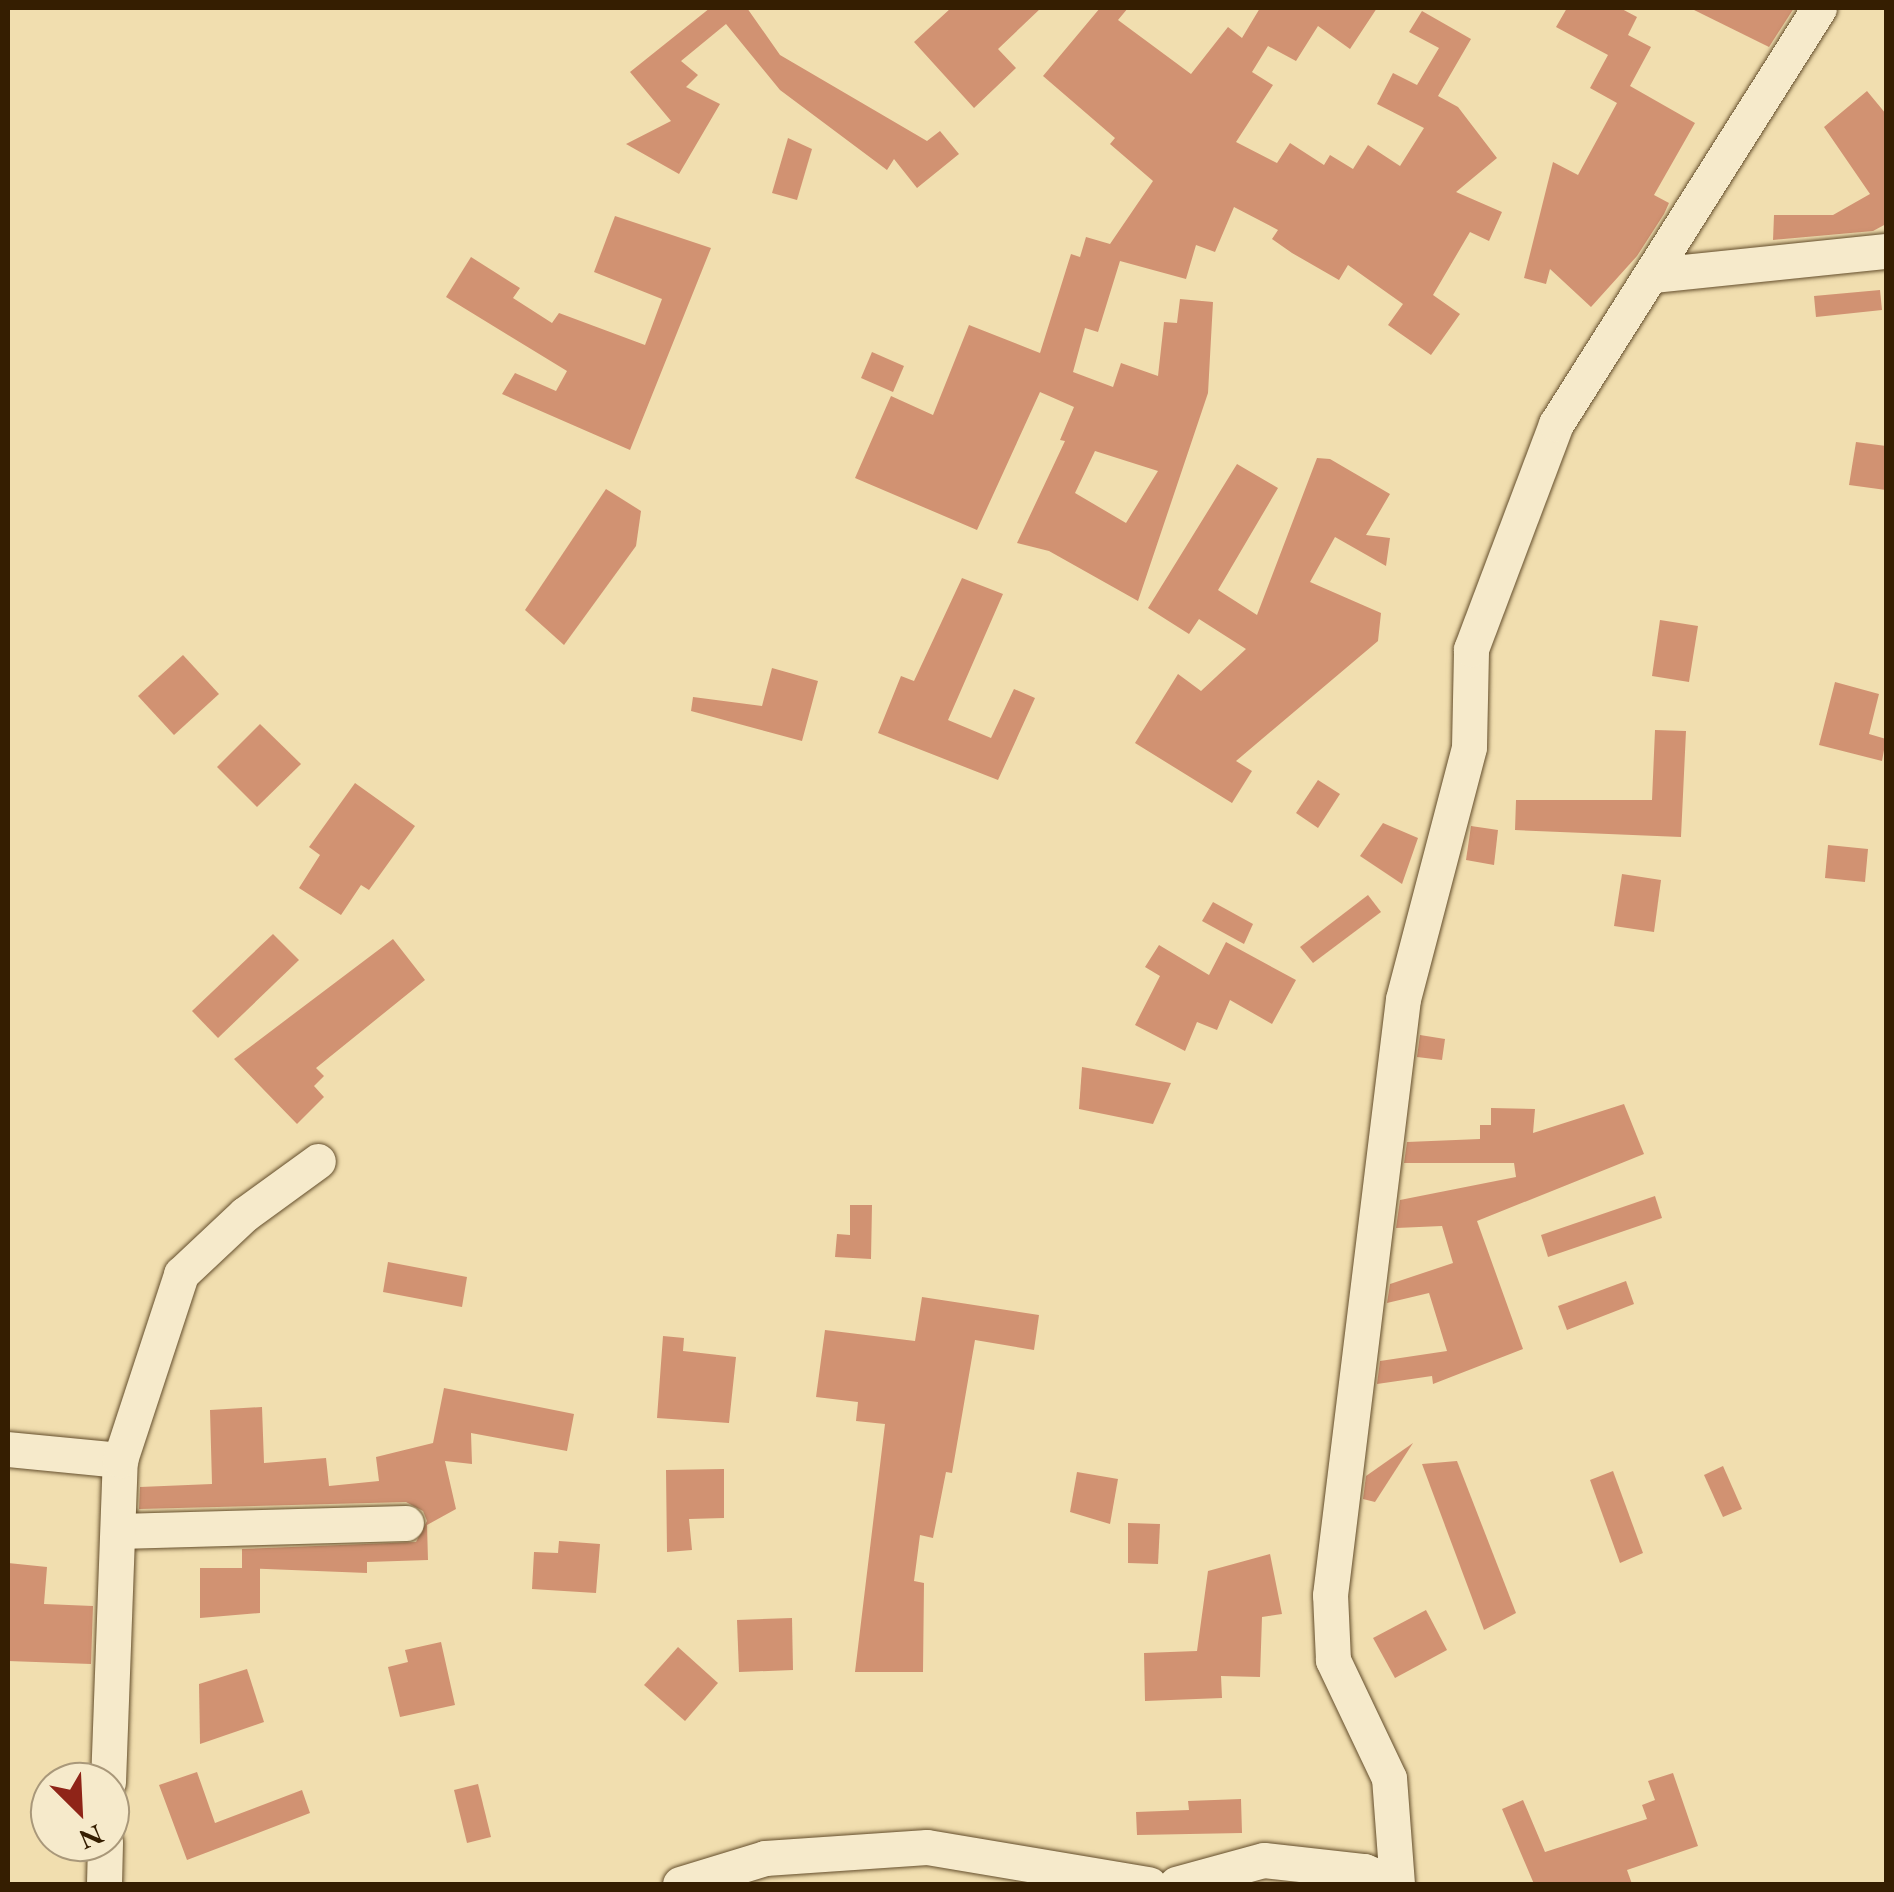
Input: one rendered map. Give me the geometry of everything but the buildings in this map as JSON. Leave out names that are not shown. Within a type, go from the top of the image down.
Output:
[{"type":"street","points":[[1176,1884],[1264,1860],[1364,1870],[1397,1884],[1389,1778],[1332,1660],[1330,1595],[1404,999],[1469,747],[1471,649],[1556,424],[1819,8]]},
{"type":"street","points":[[1653,276],[1886,250]]},
{"type":"street","points":[[109,1762],[120,1460],[181,1274],[245,1214],[318,1161]]},
{"type":"street","points":[[8,1449],[120,1460]]},
{"type":"street","points":[[118,1531],[406,1523]]},
{"type":"street","points":[[680,1884],[765,1858],[927,1846],[1149,1884]]}]
